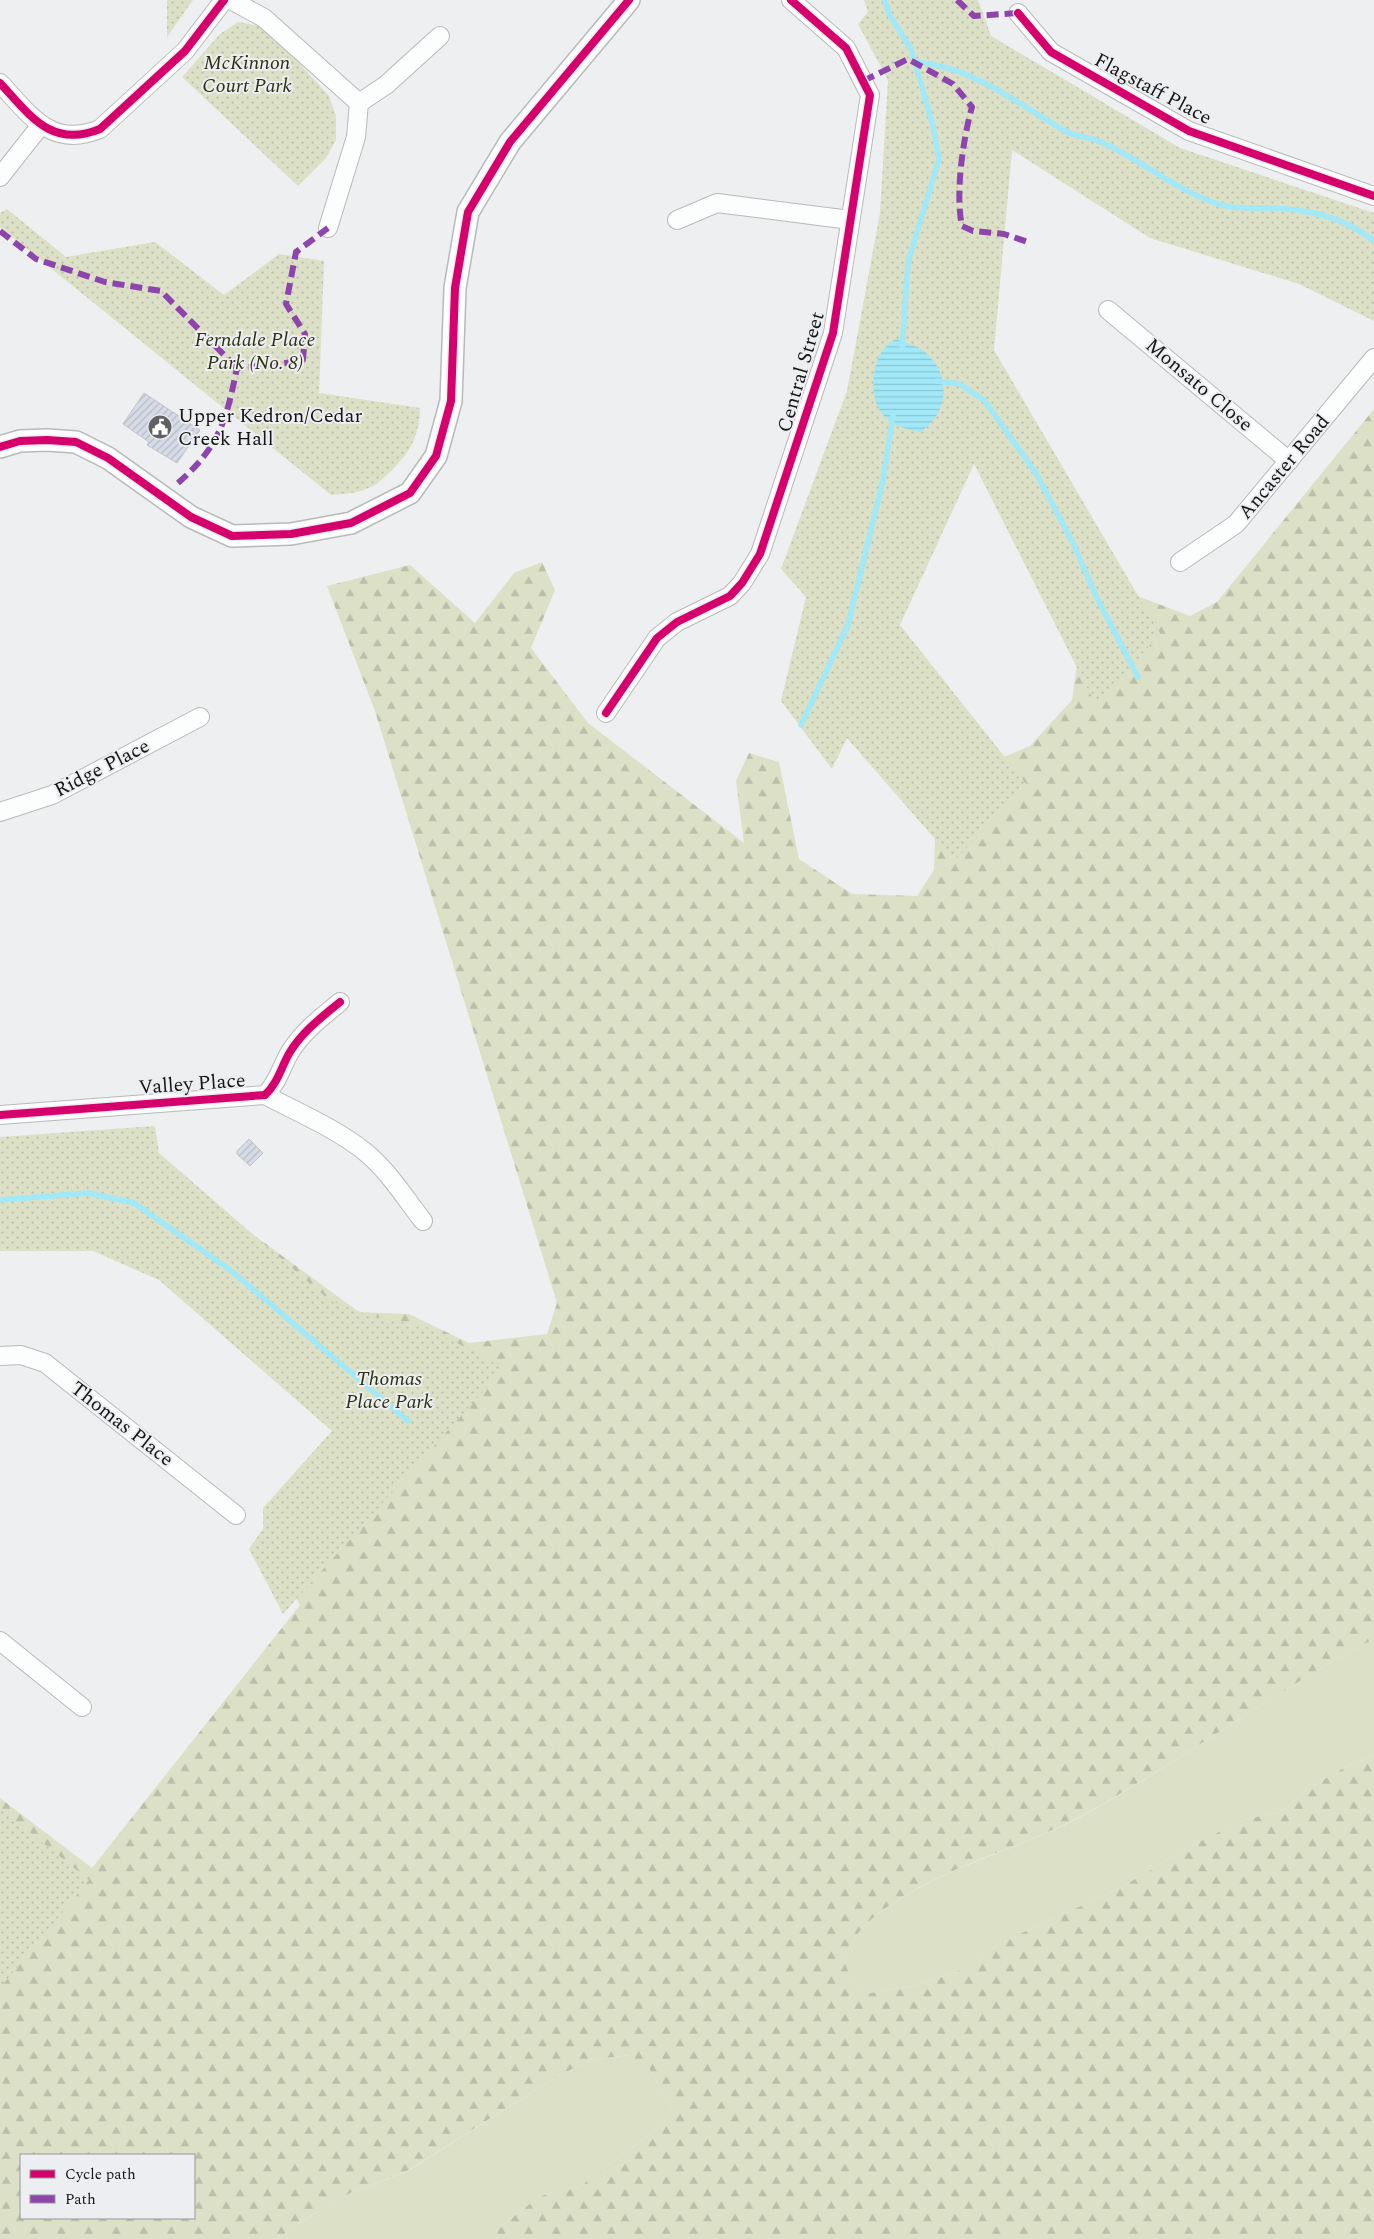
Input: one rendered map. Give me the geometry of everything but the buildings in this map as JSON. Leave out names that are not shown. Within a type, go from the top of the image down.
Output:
[{"type":"street","points":[[0,83],[41,125],[75,136],[100,129],[185,51],[224,0]]},
{"type":"street","points":[[231,0],[264,18],[359,103]]},
{"type":"street","points":[[0,447],[20,441],[76,442],[108,458],[191,517],[232,536],[291,534],[351,523],[410,493],[436,456],[451,401],[455,288],[468,212],[510,142],[629,0]]},
{"type":"street","name":"Central Street","points":[[606,713],[657,638],[676,622],[730,596],[742,583],[760,554],[833,333],[870,95],[846,48],[791,0]]},
{"type":"street","name":"Flagstaff Place","points":[[1018,14],[1051,52],[1189,131],[1374,196]]},
{"type":"street","points":[[359,103],[386,86],[440,36]]},
{"type":"street","points":[[328,228],[356,137],[359,103]]},
{"type":"street","points":[[0,177],[41,125]]},
{"type":"street","points":[[677,220],[717,202],[850,220]]},
{"type":"street","name":"Monsato Close","points":[[1108,310],[1290,461]]},
{"type":"street","name":"Ancaster Road","points":[[1180,562],[1236,524],[1374,358]]},
{"type":"street","name":"Ridge Place","points":[[0,812],[52,795],[200,717]]},
{"type":"street","name":"Valley Place","points":[[0,1115],[264,1095],[274,1086],[290,1052],[308,1029],[340,1002]]},
{"type":"street","points":[[264,1095],[341,1136],[365,1152],[387,1174],[424,1221]]},
{"type":"street","name":"Thomas Place","points":[[0,1356],[21,1355],[45,1363],[236,1514]]},
{"type":"street","points":[[0,1641],[82,1707]]},
{"type":"green space","points":[[167,0],[193,0],[167,37]]},
{"type":"green space","points":[[864,0],[978,0],[991,36],[1180,148],[1374,213],[1374,321],[1299,284],[1150,238],[1012,150],[994,350],[1160,633],[1097,707],[974,464],[900,625],[1027,785],[954,861],[847,738],[832,769],[781,701],[806,597],[781,569],[847,391],[880,213],[888,80],[858,24],[868,12]]},
{"type":"green space","name":"McKinnon Court Park","points":[[238,22],[255,25],[270,31],[329,96],[336,116],[336,140],[326,158],[298,186],[182,77],[220,34]]},
{"type":"green space","name":"Ferndale Place Park (No. 8)","points":[[7,209],[66,257],[155,242],[224,295],[279,254],[324,261],[319,393],[420,408],[415,438],[410,447],[396,466],[373,486],[358,492],[331,495],[0,227],[0,213]]},
{"type":"green space","points":[[1374,409],[1374,1639],[1337,1659],[1158,1771],[1085,1814],[944,1875],[890,1905],[863,1927],[844,1959],[853,1987],[870,1993],[909,1987],[956,1972],[1006,1940],[1118,1889],[1195,1844],[1245,1819],[1282,1812],[1309,1788],[1342,1769],[1374,1755],[1374,2239],[485,2239],[540,2196],[579,2187],[647,2137],[672,2109],[649,2068],[629,2055],[589,2060],[553,2079],[407,2171],[352,2192],[297,2224],[278,2239],[0,2239],[0,1798],[92,1868],[300,1605],[277,1563],[344,1423],[147,1157],[359,1312],[409,1314],[469,1343],[547,1334],[557,1303],[375,711],[327,586],[410,565],[475,623],[514,573],[542,562],[555,590],[531,648],[588,723],[744,843],[736,781],[749,753],[779,762],[799,859],[852,894],[917,896],[934,870],[935,837],[1001,758],[1030,746],[1072,700],[1085,608],[1103,583],[1190,616],[1217,602]]},
{"type":"green space","name":"Thomas Place Park","points":[[155,1126],[159,1153],[329,1300],[368,1315],[427,1327],[504,1368],[283,1614],[249,1549],[263,1529],[263,1508],[332,1431],[159,1280],[93,1251],[0,1251],[0,1137]]},
{"type":"green space","points":[[1374,1639],[1374,1755],[1342,1769],[1309,1788],[1282,1812],[1245,1819],[1195,1844],[1118,1889],[1006,1940],[956,1972],[909,1987],[870,1993],[853,1987],[844,1959],[863,1927],[891,1905],[944,1875],[1058,1828],[1086,1814],[1337,1659]]},
{"type":"green space","points":[[0,1808],[89,1880],[0,1988]]},
{"type":"green space","points":[[630,2055],[649,2068],[672,2109],[647,2137],[579,2187],[540,2196],[485,2239],[278,2239],[297,2224],[352,2192],[408,2171],[553,2079],[589,2060]]},
{"type":"water","points":[[896,339],[925,352],[940,371],[943,382],[944,393],[937,415],[920,432],[901,427],[885,417],[879,409],[875,398],[874,375],[877,364],[881,353]]},
{"type":"waterway","points":[[885,0],[889,14],[911,49],[933,126],[939,159],[908,262],[902,349]]},
{"type":"waterway","points":[[914,62],[935,65],[975,78],[1065,131],[1101,142],[1185,190],[1215,203],[1234,207],[1310,212],[1349,225],[1374,241]]},
{"type":"waterway","points":[[937,381],[960,384],[985,401],[1037,475],[1073,543],[1096,596],[1138,677]]},
{"type":"waterway","points":[[801,725],[848,625],[883,480],[893,415]]},
{"type":"waterway","points":[[0,1200],[88,1193],[134,1203],[229,1269],[408,1421]]},
{"type":"marked path","points":[[957,0],[974,16],[1018,13]]},
{"type":"marked path","points":[[863,81],[908,59],[953,84],[972,107],[961,166],[959,198],[962,226],[973,231],[1004,234],[1031,243]]},
{"type":"marked path","points":[[178,483],[203,457],[219,432],[225,418],[237,368],[303,360],[305,334],[286,304],[296,252],[328,228]]},
{"type":"marked path","points":[[0,231],[36,259],[105,282],[161,291],[237,368]]},
{"type":"cycle path","points":[[0,83],[32,117],[43,126],[55,132],[68,135],[83,134],[100,129],[185,51],[224,0]]},
{"type":"cycle path","points":[[0,447],[20,441],[76,442],[108,458],[191,517],[232,536],[291,534],[351,523],[410,493],[436,456],[451,401],[455,288],[468,212],[510,142],[629,0]]},
{"type":"cycle path","points":[[606,713],[657,638],[677,622],[730,596],[742,583],[760,554],[833,333],[870,95],[846,48],[791,0]]},
{"type":"cycle path","points":[[1018,13],[1051,52],[1189,131],[1374,196]]},
{"type":"cycle path","points":[[0,1115],[265,1095],[273,1085],[290,1052],[301,1037],[340,1002]]},
{"type":"place","name":"Upper Kedron/Cedar Creek Hall","points":[[160,427]]}]
